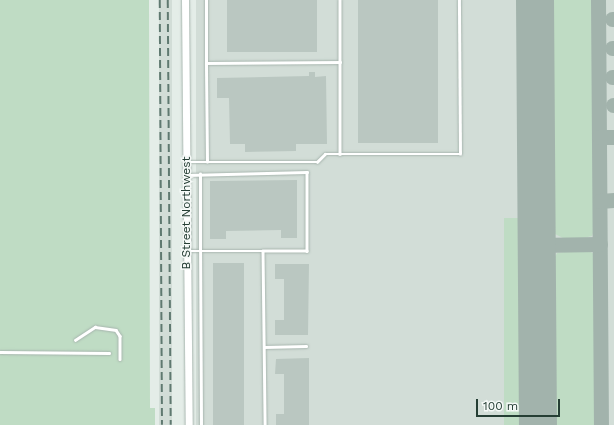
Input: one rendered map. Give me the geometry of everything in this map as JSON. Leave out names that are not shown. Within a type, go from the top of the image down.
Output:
[{"type":"street","name":"B Street Northwest","points":[[185,0],[189,425]]},
{"type":"lane","points":[[206,0],[207,162]]},
{"type":"lane","points":[[340,0],[340,154]]},
{"type":"lane","points":[[186,162],[317,162],[325,154],[460,154],[458,0]]},
{"type":"lane","points":[[206,63],[340,62]]},
{"type":"lane","points":[[187,175],[307,172],[307,251],[187,251]]},
{"type":"lane","points":[[200,174],[201,425]]},
{"type":"lane","points":[[263,251],[265,425]]},
{"type":"lane","points":[[75,340],[95,327],[116,330],[120,336],[120,359]]},
{"type":"lane","points":[[264,347],[306,346]]},
{"type":"lane","points":[[0,352],[109,353]]},
{"type":"shaded area","points":[[159,0],[172,0],[172,425],[159,425]]},
{"type":"shaded area","points":[[196,0],[614,0],[614,425],[196,425]]},
{"type":"green space","points":[[0,0],[149,0],[150,408],[155,408],[155,425],[0,425]]},
{"type":"green space","points":[[549,0],[593,0],[595,227],[592,236],[579,239],[563,238],[553,233],[548,225]]},
{"type":"green space","points":[[504,218],[527,218],[527,425],[504,425]]},
{"type":"green space","points":[[586,249],[594,254],[597,425],[549,425],[548,270],[557,253]]},
{"type":"building","points":[[227,0],[317,0],[317,52],[227,52]]},
{"type":"building","points":[[358,0],[438,0],[438,143],[358,143]]},
{"type":"building","points":[[309,72],[315,72],[315,77],[326,76],[327,144],[296,144],[296,151],[245,152],[245,144],[230,144],[229,98],[217,98],[217,78],[309,76]]},
{"type":"building","points":[[297,180],[297,238],[281,238],[281,230],[226,231],[226,239],[210,239],[210,181]]},
{"type":"building","points":[[213,263],[244,263],[244,425],[213,425]]},
{"type":"building","points":[[275,264],[309,264],[308,335],[275,335],[275,320],[284,320],[284,279],[275,279]]},
{"type":"building","points":[[309,358],[309,425],[276,425],[276,414],[284,414],[284,374],[275,374],[276,359]]},
{"type":"taxiway","points":[[598,0],[601,425]]},
{"type":"taxiway","points":[[599,137],[614,137]]},
{"type":"taxiway","points":[[600,201],[614,200]]},
{"type":"taxiway","points":[[537,245],[600,244]]},
{"type":"runway","points":[[535,0],[538,425]]},
{"type":"railway","points":[[160,0],[162,425]]},
{"type":"railway","points":[[168,0],[171,425]]}]
